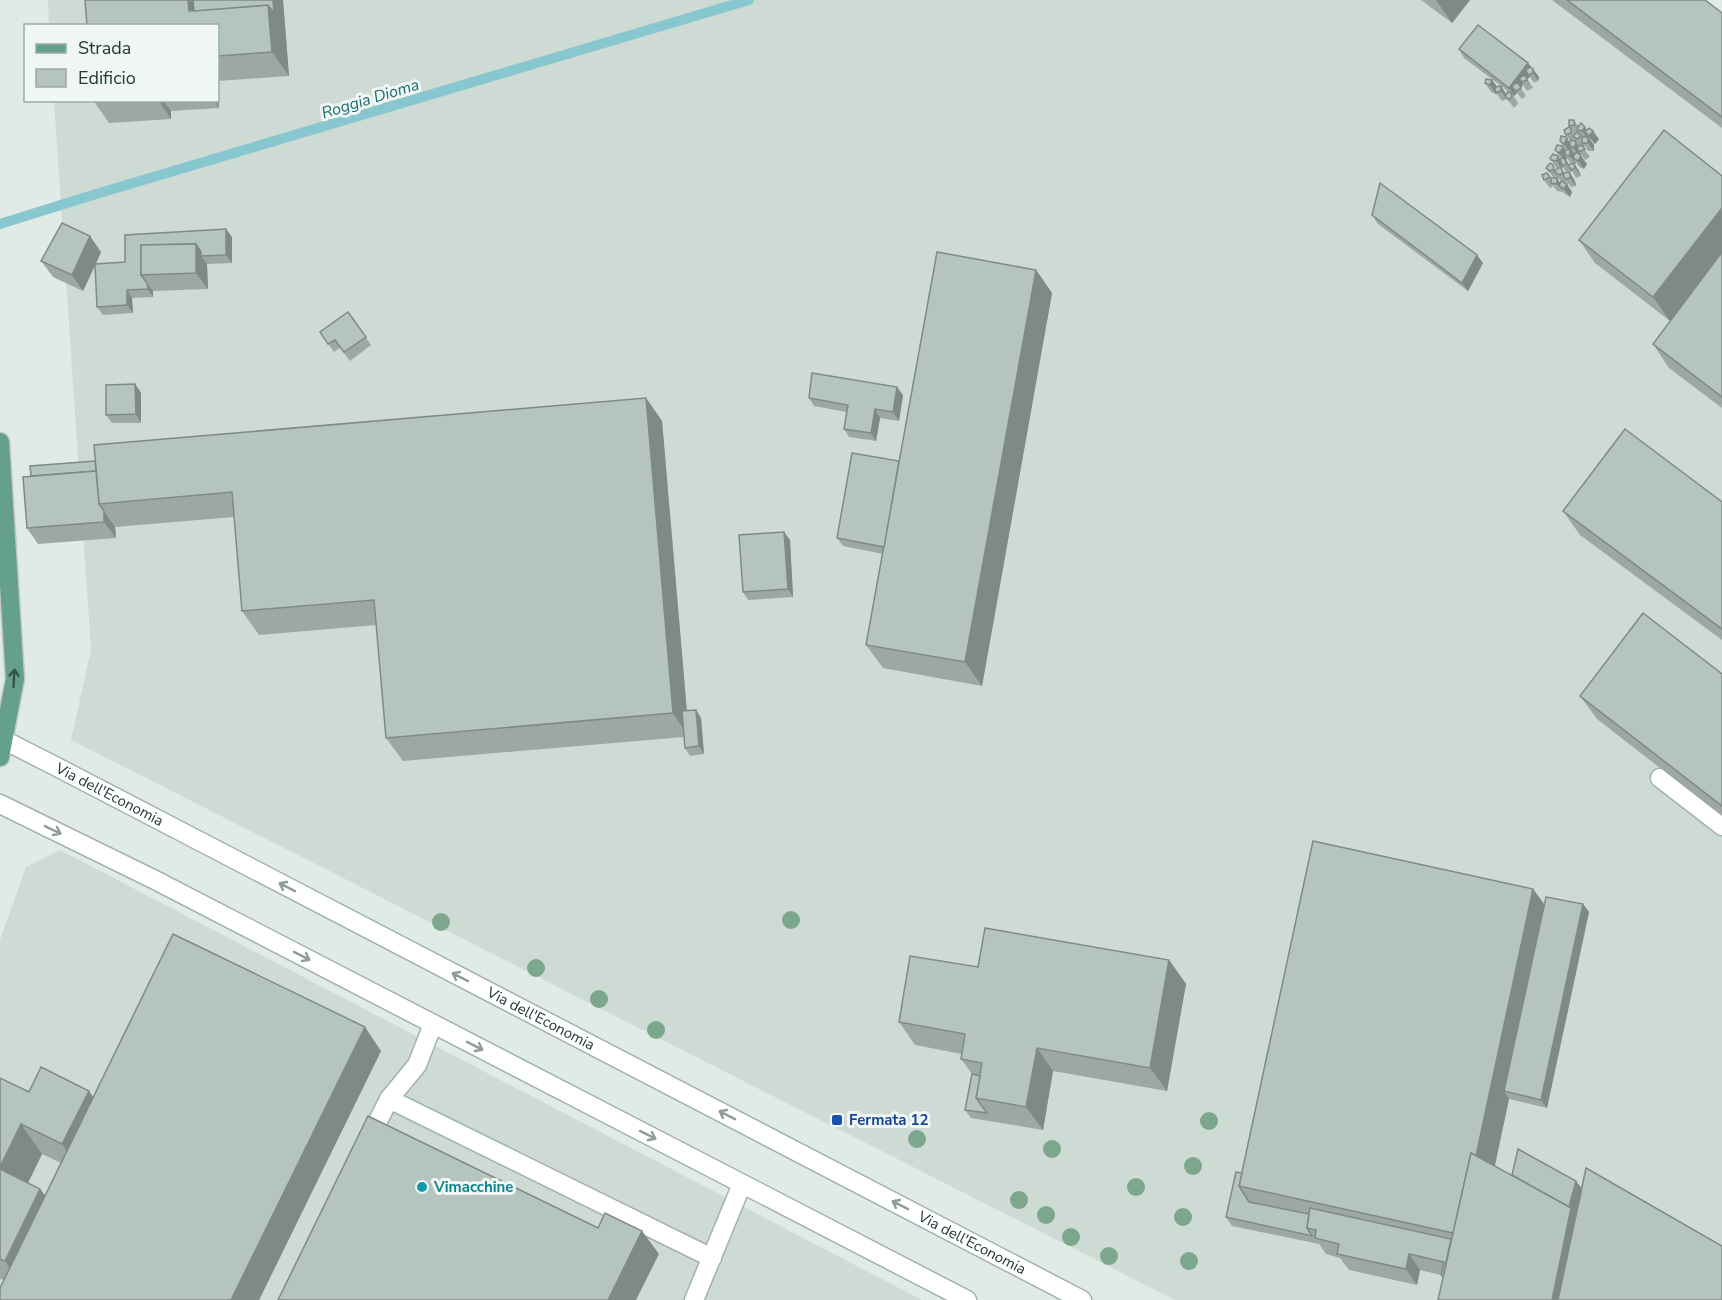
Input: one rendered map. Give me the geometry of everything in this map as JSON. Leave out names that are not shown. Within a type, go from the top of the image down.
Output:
[{"type":"main road","points":[[0,442],[15,679],[1,746]]},
{"type":"street","name":"Via dell'Economia","points":[[1,746],[1082,1300]]},
{"type":"street","points":[[1660,778],[1722,826]]},
{"type":"street","points":[[0,804],[154,879],[967,1300]]},
{"type":"street","points":[[358,1161],[389,1099],[417,1065],[433,1024]]},
{"type":"street","points":[[389,1099],[712,1258]]},
{"type":"street","points":[[694,1300],[742,1184]]},
{"type":"shaded area","points":[[48,0],[1699,0],[1722,17],[1722,1300],[1175,1300],[71,740],[91,650],[54,102],[219,102],[219,24],[49,24]]},
{"type":"shaded area","points":[[60,850],[922,1300],[0,1300],[0,940],[26,867]]},
{"type":"building","points":[[85,0],[188,0],[189,11],[268,5],[272,52],[219,56],[219,24],[87,24]]},
{"type":"building","points":[[193,0],[273,0],[274,13],[268,5],[194,11]]},
{"type":"building","points":[[1567,0],[1705,0],[1722,13],[1722,117]]},
{"type":"building","points":[[1478,25],[1528,63],[1509,88],[1459,49]]},
{"type":"building","points":[[1530,67],[1533,73],[1528,75],[1526,70]]},
{"type":"building","points":[[1525,75],[1527,80],[1522,82],[1519,78]]},
{"type":"building","points":[[1486,79],[1492,80],[1490,85],[1485,83]]},
{"type":"building","points":[[1518,83],[1521,88],[1516,91],[1512,87]]},
{"type":"building","points":[[1501,86],[1501,91],[1496,93],[1495,87]]},
{"type":"building","points":[[1508,92],[1512,96],[1509,100],[1505,96]]},
{"type":"building","points":[[1569,120],[1574,120],[1575,125],[1569,126]]},
{"type":"building","points":[[1581,123],[1585,127],[1582,131],[1577,128]]},
{"type":"building","points":[[1569,127],[1571,133],[1566,135],[1564,130]]},
{"type":"building","points":[[1589,128],[1593,131],[1589,136],[1585,132]]},
{"type":"building","points":[[1664,130],[1722,176],[1722,208],[1653,297],[1579,240]]},
{"type":"building","points":[[1577,132],[1581,136],[1577,139],[1573,136]]},
{"type":"building","points":[[1561,136],[1567,139],[1564,144],[1560,141]]},
{"type":"building","points":[[1582,137],[1588,137],[1588,143],[1582,143]]},
{"type":"building","points":[[1571,140],[1576,143],[1574,148],[1569,145]]},
{"type":"building","points":[[1557,145],[1563,148],[1559,153],[1555,150]]},
{"type":"building","points":[[1582,145],[1585,149],[1579,152],[1577,147]]},
{"type":"building","points":[[1570,149],[1570,156],[1565,155],[1565,150]]},
{"type":"building","points":[[1575,153],[1581,156],[1578,161],[1573,158]]},
{"type":"building","points":[[1553,154],[1558,156],[1557,161],[1551,160]]},
{"type":"building","points":[[1564,158],[1567,163],[1562,166],[1560,159]]},
{"type":"building","points":[[1550,163],[1554,169],[1550,171],[1546,168]]},
{"type":"building","points":[[1574,163],[1575,168],[1571,170],[1568,165]]},
{"type":"building","points":[[1561,168],[1563,172],[1560,175],[1554,172]]},
{"type":"building","points":[[1547,173],[1550,177],[1544,180],[1542,175]]},
{"type":"building","points":[[1570,173],[1570,178],[1565,179],[1563,174]]},
{"type":"building","points":[[1551,178],[1557,178],[1557,184],[1551,183]]},
{"type":"building","points":[[1561,181],[1567,184],[1564,189],[1559,186]]},
{"type":"building","points":[[1380,183],[1477,255],[1462,283],[1372,215]]},
{"type":"building","points":[[62,223],[90,236],[72,275],[41,261]]},
{"type":"building","points":[[226,229],[226,255],[201,256],[196,244],[141,245],[141,275],[148,289],[127,290],[127,305],[97,307],[95,264],[125,262],[125,235]]},
{"type":"building","points":[[196,244],[196,273],[141,275],[141,245]]},
{"type":"building","points":[[937,252],[1036,270],[965,662],[866,645]]},
{"type":"building","points":[[1722,252],[1722,397],[1653,344]]},
{"type":"building","points":[[348,312],[366,337],[344,352],[335,340],[328,344],[320,332]]},
{"type":"building","points":[[812,373],[897,387],[893,412],[875,409],[871,433],[844,429],[848,405],[809,398]]},
{"type":"building","points":[[135,384],[136,414],[106,415],[106,385]]},
{"type":"building","points":[[646,398],[673,713],[386,738],[374,600],[242,611],[232,492],[99,504],[94,445]]},
{"type":"building","points":[[1625,429],[1722,502],[1722,629],[1563,511]]},
{"type":"building","points":[[852,453],[899,461],[884,547],[837,538]]},
{"type":"building","points":[[95,461],[96,471],[31,476],[30,466]]},
{"type":"building","points":[[96,471],[99,504],[104,511],[104,522],[27,528],[23,477]]},
{"type":"building","points":[[784,532],[788,589],[743,592],[739,535]]},
{"type":"building","points":[[1643,613],[1722,674],[1722,806],[1580,696]]},
{"type":"building","points":[[696,710],[699,746],[685,748],[682,711]]},
{"type":"building","points":[[1313,841],[1533,889],[1476,1156],[1471,1153],[1453,1233],[1239,1186]]},
{"type":"building","points":[[1546,897],[1583,904],[1541,1100],[1504,1091]]},
{"type":"building","points":[[985,928],[1169,960],[1150,1068],[1037,1048],[1026,1107],[976,1098],[982,1063],[961,1059],[965,1034],[899,1022],[910,956],[978,967]]},
{"type":"building","points":[[173,934],[365,1027],[231,1300],[0,1300],[0,1288]]},
{"type":"building","points":[[41,1067],[89,1091],[62,1144],[21,1124],[0,1167],[0,1078],[29,1092]]},
{"type":"building","points":[[972,1074],[980,1076],[976,1098],[987,1113],[965,1110]]},
{"type":"building","name":"Vimacchine","points":[[368,1116],[598,1228],[605,1213],[642,1231],[608,1300],[278,1300]]},
{"type":"building","points":[[1518,1149],[1576,1181],[1569,1207],[1512,1175]]},
{"type":"building","points":[[1471,1153],[1571,1208],[1552,1300],[1438,1300]]},
{"type":"building","points":[[1586,1168],[1722,1246],[1722,1300],[1558,1300]]},
{"type":"building","points":[[0,1169],[40,1189],[5,1261],[0,1259]]},
{"type":"building","points":[[1236,1172],[1242,1173],[1239,1186],[1249,1202],[1309,1214],[1307,1228],[1312,1236],[1226,1217]]},
{"type":"building","points":[[1310,1208],[1451,1239],[1443,1276],[1441,1275],[1444,1262],[1409,1254],[1406,1269],[1337,1254],[1339,1244],[1315,1238],[1316,1230],[1307,1228]]},
{"type":"waterway","name":"Roggia Dioma","points":[[0,224],[749,0]]},
{"type":"place","name":"Fermata 12","points":[[837,1120]]},
{"type":"place","name":"Vimacchine","points":[[422,1187]]}]
